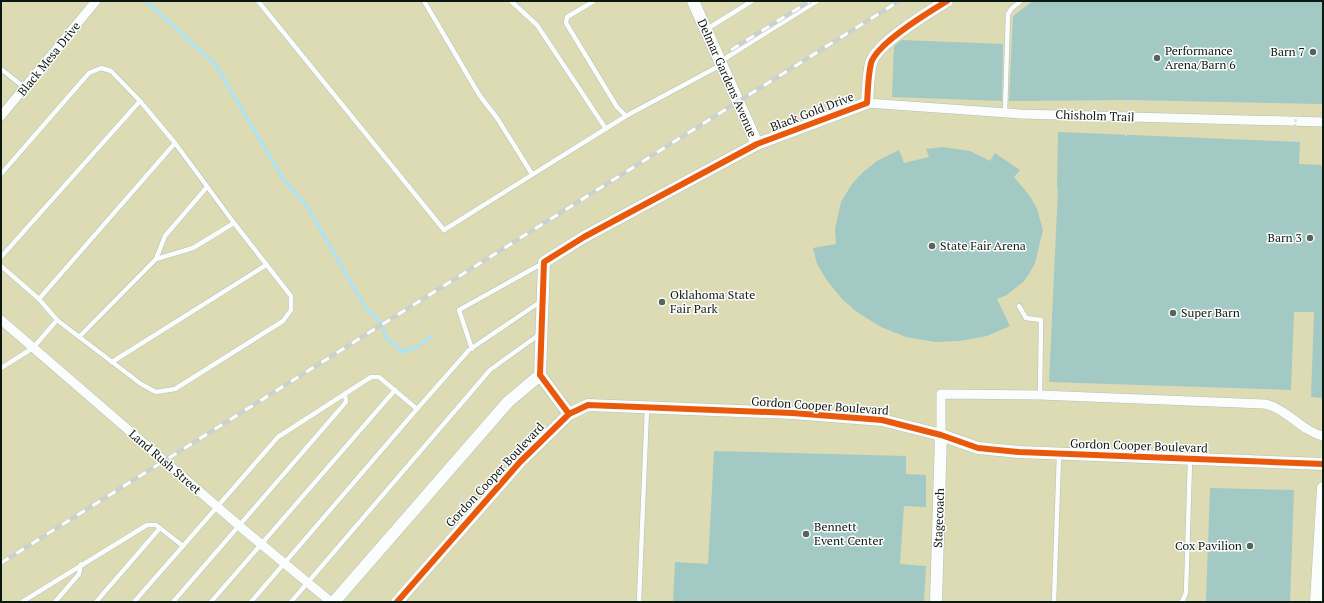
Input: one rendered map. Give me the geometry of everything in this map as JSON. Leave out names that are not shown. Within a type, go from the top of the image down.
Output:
[{"type":"street","name":"Black Mesa Drive","points":[[1,116],[96,1]]},
{"type":"street","name":"Delmar Gardens Avenue","points":[[693,1],[755,140],[769,141]]},
{"type":"street","name":"Black Gold Drive","points":[[769,141],[867,103],[871,63],[876,55],[904,29],[947,1]]},
{"type":"street","name":"Chisholm Trail","points":[[867,103],[1005,113],[1323,122]]},
{"type":"street","points":[[569,414],[540,374],[544,262],[584,237],[755,140]]},
{"type":"street","name":"Land Rush Street","points":[[1,320],[261,544],[331,602]]},
{"type":"street","points":[[334,602],[508,402],[540,374]]},
{"type":"street","points":[[941,435],[941,394],[1040,395],[1274,405],[1314,434],[1323,436]]},
{"type":"street","name":"Gordon Cooper Boulevard","points":[[397,602],[520,462],[569,414],[588,405],[646,409],[792,413],[882,420],[941,435],[978,448],[1059,454],[1323,464]]},
{"type":"street","name":"Stagecoach","points":[[936,602],[941,435]]},
{"type":"street","points":[[1316,602],[1323,488]]},
{"type":"lane","points":[[258,1],[444,230],[626,116],[721,64],[817,1]]},
{"type":"lane","points":[[424,1],[480,96],[497,118],[532,174]]},
{"type":"lane","points":[[511,1],[537,25],[606,129]]},
{"type":"lane","points":[[594,1],[567,17],[566,23],[617,108],[626,116]]},
{"type":"lane","points":[[1005,113],[1008,14],[1012,8],[1021,1]]},
{"type":"lane","points":[[705,29],[748,2]]},
{"type":"lane","points":[[1,68],[25,88]]},
{"type":"lane","points":[[1,174],[89,73],[101,68],[111,71],[140,101],[175,143],[234,224],[291,296],[291,310],[283,321],[175,389],[156,392],[141,384],[57,320],[39,299],[1,266]]},
{"type":"lane","points":[[1,257],[140,101]]},
{"type":"lane","points":[[39,299],[175,143]]},
{"type":"lane","points":[[79,337],[156,259],[165,236],[207,187]]},
{"type":"lane","points":[[156,259],[193,248],[234,224]]},
{"type":"lane","points":[[472,349],[459,310],[544,262]]},
{"type":"lane","points":[[112,362],[266,265]]},
{"type":"lane","points":[[251,602],[417,409],[472,349],[543,300]]},
{"type":"lane","points":[[1018,306],[1026,318],[1041,320],[1040,395]]},
{"type":"lane","points":[[1,368],[33,348],[57,320]]},
{"type":"lane","points":[[291,602],[490,370],[542,333]]},
{"type":"lane","points":[[134,602],[278,437],[375,376],[395,390],[417,409]]},
{"type":"lane","points":[[211,602],[395,390]]},
{"type":"lane","points":[[173,602],[346,402],[345,394]]},
{"type":"lane","points":[[639,602],[646,409]]},
{"type":"lane","points":[[1054,602],[1059,454]]},
{"type":"lane","points":[[1182,602],[1186,593],[1190,459]]},
{"type":"lane","points":[[22,602],[81,564],[147,525],[152,524],[160,528],[183,546]]},
{"type":"lane","points":[[96,602],[160,528]]},
{"type":"lane","points":[[55,602],[79,574],[81,564]]},
{"type":"path","points":[[1126,136],[1128,100]]},
{"type":"path","points":[[1294,142],[1297,102]]},
{"type":"path","points":[[439,481],[475,512]]},
{"type":"shaded area","name":"Oklahoma State Fair Park","points":[[1,1],[1323,1],[1323,602],[1,602]]},
{"type":"building","name":"Performance Arena/Barn 6","points":[[1033,1],[1323,2],[1323,104],[1128,100],[1009,101],[1013,16]]},
{"type":"building","points":[[902,40],[1003,44],[1002,101],[892,97],[894,46]]},
{"type":"building","name":"Super Barn","points":[[1058,132],[1300,142],[1299,164],[1323,165],[1323,398],[1311,397],[1314,312],[1294,312],[1291,390],[1049,382],[1058,189]]},
{"type":"building","name":"State Fair Arena","points":[[943,147],[970,151],[990,161],[995,153],[1020,170],[1014,177],[1030,196],[1037,209],[1043,230],[1035,263],[1029,274],[1023,282],[1007,295],[997,299],[1010,326],[987,336],[960,341],[935,342],[906,337],[881,327],[857,312],[843,300],[828,282],[817,264],[813,248],[836,244],[835,229],[841,202],[852,184],[862,173],[877,161],[899,150],[904,163],[929,157],[926,149]]},
{"type":"building","name":"Bennett Event Center","points":[[714,451],[906,456],[906,474],[926,475],[926,507],[904,506],[900,564],[926,566],[924,602],[673,602],[675,562],[708,564]]},
{"type":"building","name":"Cox Pavilion","points":[[1210,488],[1294,490],[1290,602],[1206,602]]},
{"type":"waterway","points":[[146,1],[215,64],[284,180],[307,206],[365,307],[382,324],[386,337],[403,352],[419,346],[431,336]]},
{"type":"railway","points":[[731,50],[810,1]]},
{"type":"railway","points":[[1,563],[899,1]]},
{"type":"cycle path","points":[[569,414],[540,375],[544,262],[584,237],[757,144],[867,103],[870,68],[875,55],[893,37],[947,1]]},
{"type":"cycle path","points":[[397,602],[520,462],[569,414],[588,405],[792,413],[882,420],[941,435],[978,448],[1019,452],[1323,464]]},
{"type":"place","name":"Barn 7","points":[[1313,52]]},
{"type":"place","name":"Performance Arena/Barn 6","points":[[1157,58]]},
{"type":"place","name":"Barn 3","points":[[1310,238]]},
{"type":"place","name":"State Fair Arena","points":[[932,246]]},
{"type":"place","name":"Oklahoma State Fair Park","points":[[662,302]]},
{"type":"place","name":"Super Barn","points":[[1173,313]]},
{"type":"place","name":"Bennett Event Center","points":[[806,534]]},
{"type":"place","name":"Cox Pavilion","points":[[1250,546]]}]
